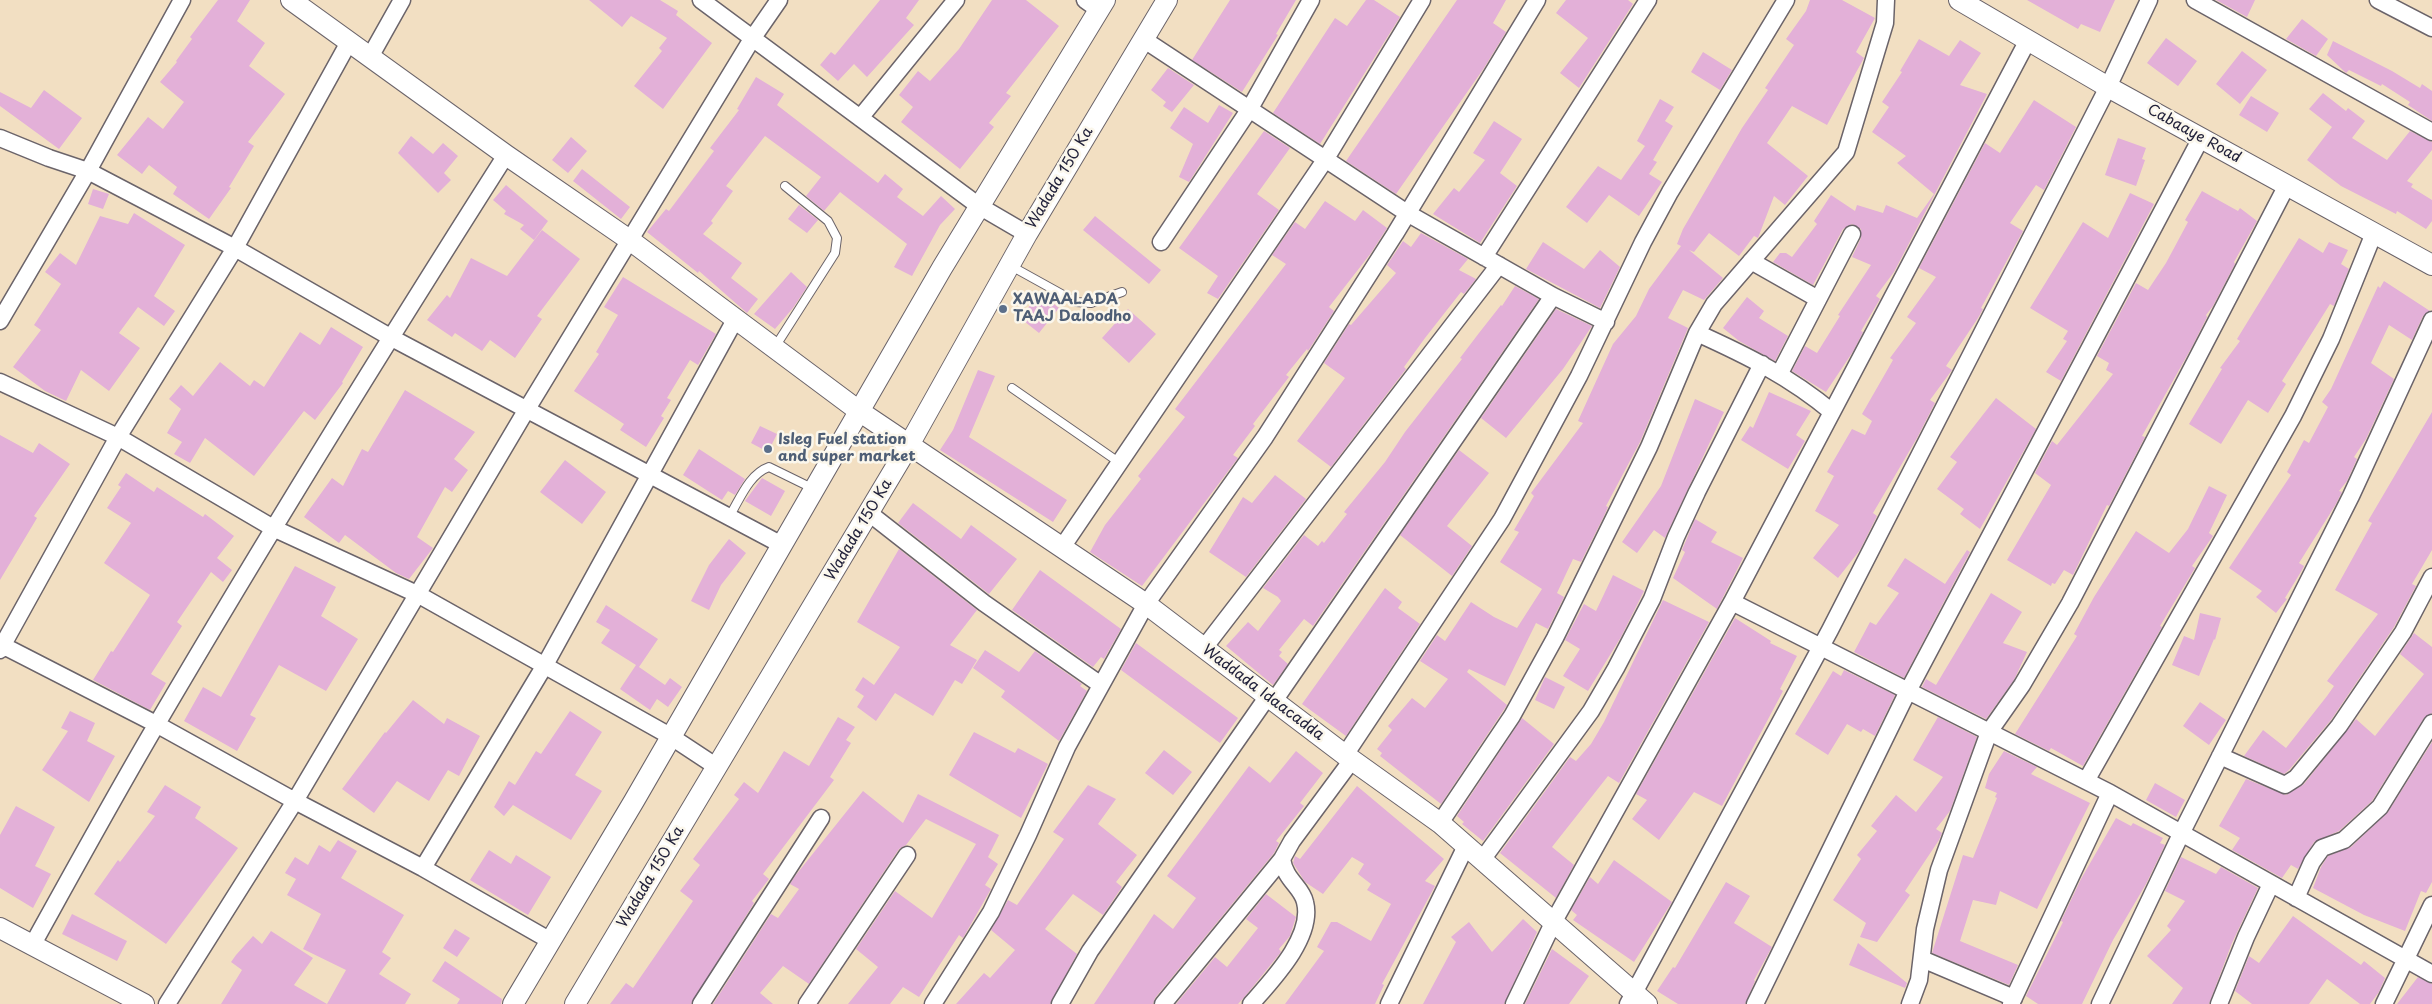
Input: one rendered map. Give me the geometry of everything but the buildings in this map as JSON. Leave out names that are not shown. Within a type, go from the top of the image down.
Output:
[{"type":"street","points":[[0,320],[88,171],[182,0]]},
{"type":"street","name":"Waddada Idaacadda","points":[[291,0],[506,155],[631,241],[859,411],[1064,546],[1146,604],[1348,758],[1440,823],[1554,921],[1636,1000]]},
{"type":"street","points":[[370,57],[402,0]]},
{"type":"street","points":[[701,0],[979,206],[1027,234]]},
{"type":"street","points":[[167,1004],[295,801],[527,409],[631,241],[752,39],[779,0]]},
{"type":"street","points":[[860,118],[956,0]]},
{"type":"street","name":"Wadada 150 Ka","points":[[575,1004],[910,445],[1009,265],[1167,0]]},
{"type":"street","points":[[1161,242],[1249,110],[1311,0]]},
{"type":"street","points":[[1064,546],[1325,160],[1422,0]]},
{"type":"street","points":[[933,1004],[991,912],[1067,747],[1146,604],[1265,437],[1407,213],[1537,0]]},
{"type":"street","points":[[1484,257],[1648,0]]},
{"type":"street","points":[[1163,1004],[1282,859],[1502,520],[1606,322],[1643,242],[1670,192],[1786,0]]},
{"type":"street","points":[[1440,823],[1512,716],[1555,638],[1649,447],[1698,334],[1714,304],[1846,152],[1885,23],[1886,0]]},
{"type":"street","name":"Cabaaye Road","points":[[1958,0],[2108,87],[2432,265]]},
{"type":"street","points":[[1636,1000],[2108,87],[2150,0]]},
{"type":"street","points":[[2195,0],[2432,132]]},
{"type":"street","points":[[2378,0],[2432,28]]},
{"type":"street","points":[[513,1004],[1096,4]]},
{"type":"street","points":[[1143,39],[1407,213],[1553,296],[1606,322]]},
{"type":"street","points":[[1514,1004],[1554,921],[1732,602],[1910,260],[2004,89],[2028,40]]},
{"type":"street","points":[[349,42],[235,248],[118,437],[1,647],[156,724],[295,801],[423,868],[549,940]]},
{"type":"street","points":[[0,138],[49,158],[88,171],[235,248],[390,337],[782,545]]},
{"type":"street","points":[[1755,1004],[1908,691],[2201,138]]},
{"type":"street","points":[[33,944],[156,724],[273,528],[390,337],[506,155]]},
{"type":"street","points":[[1910,1004],[1918,980],[1925,929],[1939,870],[1989,732],[2022,685],[2070,603],[2287,185]]},
{"type":"street","points":[[2086,781],[2293,416],[2331,339],[2374,233]]},
{"type":"street","points":[[1780,373],[1852,234]]},
{"type":"street","points":[[1751,261],[1818,300]]},
{"type":"street","points":[[1204,648],[1499,265]]},
{"type":"street","points":[[1060,1004],[1090,951],[1271,699],[1553,296]]},
{"type":"street","points":[[423,868],[545,665],[736,318]]},
{"type":"street","points":[[2100,1004],[2182,832],[2351,496],[2432,320]]},
{"type":"street","points":[[1698,334],[1780,373],[1832,412]]},
{"type":"street","points":[[1482,860],[1591,711],[1616,668],[1652,598],[1676,537],[1705,475],[1762,364]]},
{"type":"street","points":[[0,382],[118,437],[273,528],[419,594],[670,736],[716,767]]},
{"type":"street","points":[[869,513],[984,603],[1101,685]]},
{"type":"street","points":[[2220,756],[2285,785],[2296,778],[2339,726],[2403,632],[2432,577]]},
{"type":"street","points":[[1732,602],[1821,645],[2110,793],[2432,974]]},
{"type":"street","points":[[2296,898],[2312,862],[2322,848],[2344,840],[2380,807],[2432,724]]},
{"type":"street","points":[[1922,959],[2012,1001],[2110,793]]},
{"type":"street","points":[[701,1004],[822,818]]},
{"type":"street","points":[[1389,1004],[1466,846]]},
{"type":"street","points":[[807,1004],[907,855]]},
{"type":"street","points":[[1252,1004],[1289,958],[1304,926],[1307,912],[1305,900],[1283,870],[1282,859]]},
{"type":"street","points":[[2219,1004],[2246,937],[2271,884]]},
{"type":"street","points":[[2384,1004],[2432,905]]},
{"type":"street","points":[[0,928],[144,1004]]},
{"type":"lane","points":[[775,347],[835,253],[837,238],[828,221],[785,186]]},
{"type":"lane","points":[[1009,265],[1076,302],[1091,303],[1122,292]]},
{"type":"lane","points":[[1012,388],[1120,464]]},
{"type":"lane","points":[[729,517],[752,479],[761,470],[769,468],[814,489]]},
{"type":"place","name":"XAWAALADA TAAJ Daloodho","points":[[1003,309]]},
{"type":"place","name":"Isleg Fuel station and super market","points":[[768,449]]}]
